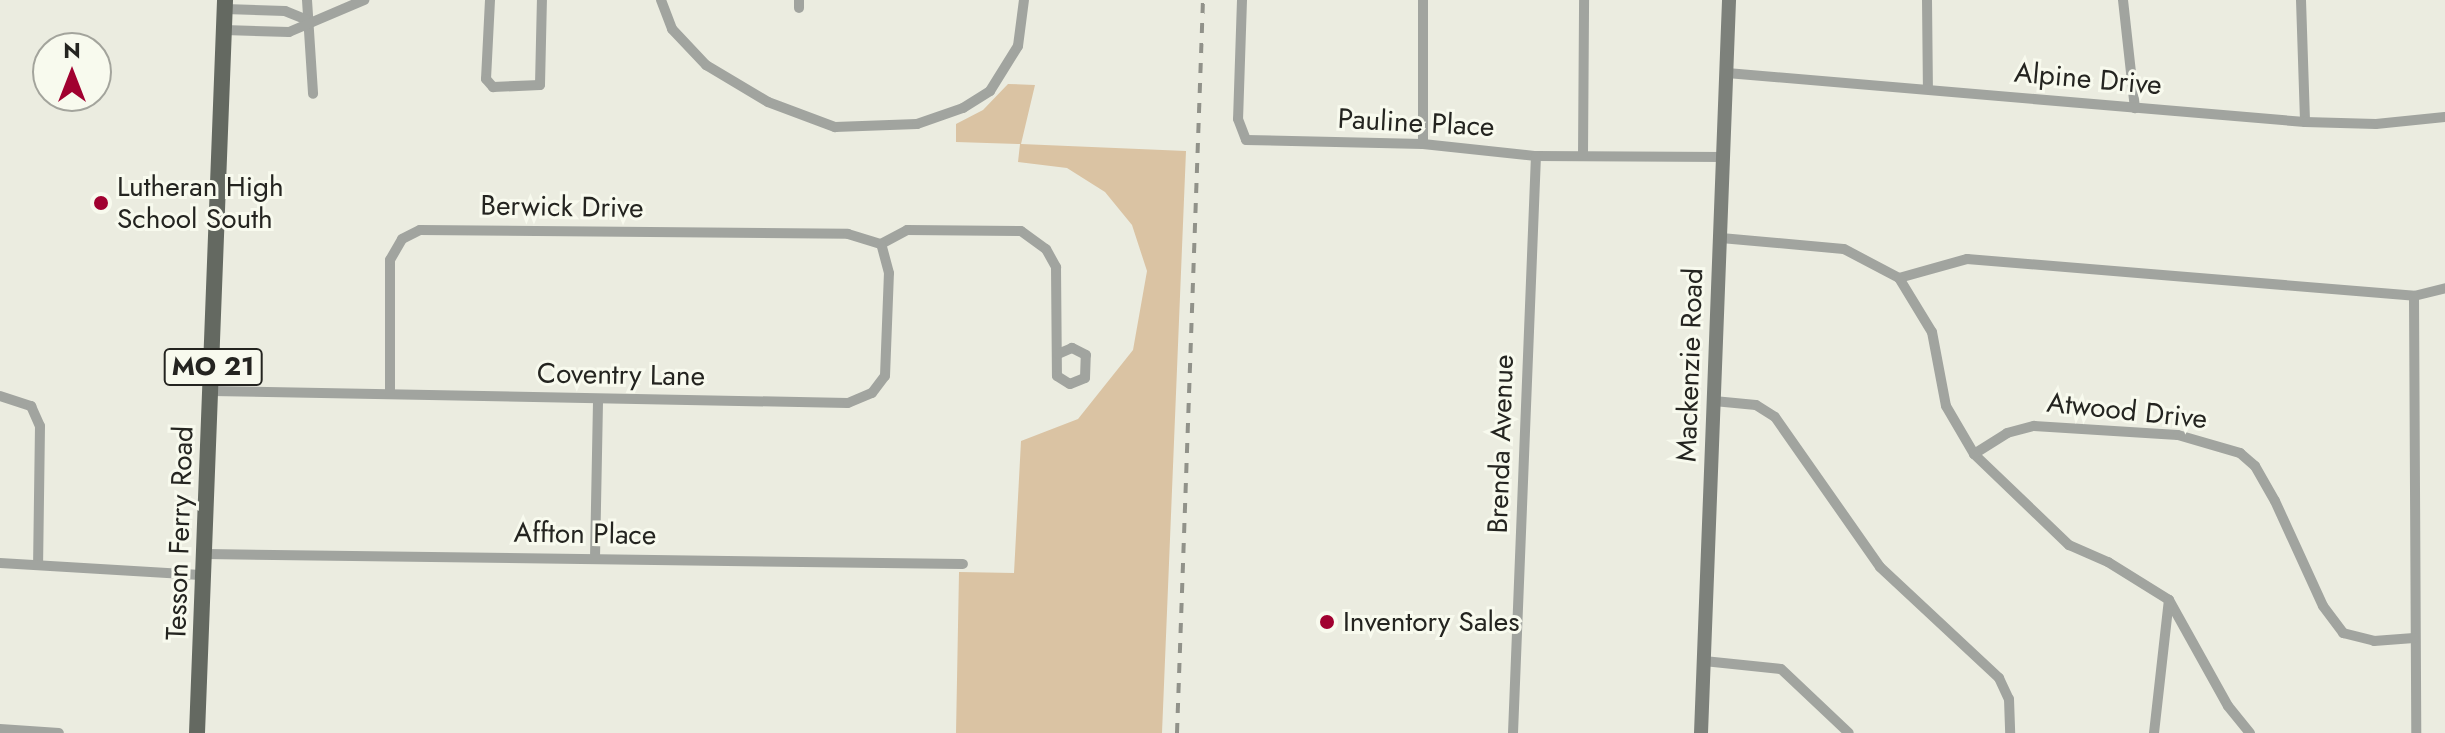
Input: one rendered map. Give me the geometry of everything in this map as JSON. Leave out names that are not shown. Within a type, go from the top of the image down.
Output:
[{"type":"main road","name":"Mackenzie Road","points":[[1701,733],[1729,0]]},
{"type":"main road","name":"Tesson Ferry Road","points":[[197,733],[225,4]]},
{"type":"street","points":[[307,0],[312,22],[313,94]]},
{"type":"street","points":[[224,30],[289,32],[364,0]]},
{"type":"street","points":[[490,0],[486,79],[493,87],[540,85],[542,0]]},
{"type":"street","points":[[661,0],[672,29],[706,65],[768,102],[835,127],[880,127],[939,118],[990,91],[1018,46],[1024,0]]},
{"type":"street","name":"Pauline Place","points":[[1242,0],[1238,119],[1246,140],[1423,144],[1536,156],[1724,157]]},
{"type":"street","points":[[1423,0],[1423,144]]},
{"type":"street","points":[[1583,155],[1584,0]]},
{"type":"street","points":[[1927,0],[1928,89]]},
{"type":"street","points":[[2123,0],[2135,108]]},
{"type":"street","points":[[2301,0],[2305,122]]},
{"type":"street","points":[[225,4],[285,11],[312,22]]},
{"type":"street","name":"Alpine Drive","points":[[1727,73],[2305,122],[2376,124],[2445,117]]},
{"type":"street","name":"Brenda Avenue","points":[[1513,733],[1536,156]]},
{"type":"street","name":"Berwick Drive","points":[[390,393],[390,260],[402,239],[420,230],[848,234],[881,244]]},
{"type":"street","points":[[881,244],[907,230],[1021,231],[1046,249],[1056,267],[1058,354]]},
{"type":"street","points":[[1721,238],[1844,249],[1899,278],[1932,332],[1946,406],[1974,454],[2069,545],[2169,600],[2228,706],[2250,733]]},
{"type":"street","name":"Coventry Lane","points":[[212,391],[848,403],[872,393],[885,376],[889,273],[881,244]]},
{"type":"street","points":[[1899,278],[1967,259],[2414,296],[2445,288]]},
{"type":"street","points":[[2414,296],[2416,733]]},
{"type":"street","points":[[0,396],[31,406],[40,426],[38,565]]},
{"type":"street","points":[[595,558],[598,399]]},
{"type":"street","points":[[1714,401],[1756,405],[1775,417],[1880,567],[1999,678],[2009,699],[2010,733]]},
{"type":"street","name":"Atwood Drive","points":[[1974,454],[2007,433],[2034,426],[2178,435],[2240,453],[2255,466],[2323,606],[2343,633],[2374,641],[2414,638]]},
{"type":"street","name":"Affton Place","points":[[206,554],[963,564]]},
{"type":"street","points":[[0,563],[205,575]]},
{"type":"street","points":[[2154,733],[2169,600]]},
{"type":"street","points":[[1704,661],[1781,669],[1849,733]]},
{"type":"street","points":[[0,729],[59,733]]},
{"type":"shaded area","points":[[1008,84],[1035,85],[1021,144],[1186,151],[1162,733],[956,733],[959,572],[1014,573],[1021,441],[1078,419],[1133,350],[1147,271],[1132,225],[1105,192],[1067,168],[1018,162],[1020,144],[956,142],[956,124],[983,110]]},
{"type":"railway","points":[[1177,733],[1203,0]]},
{"type":"place","name":"Lutheran High School South","points":[[101,203]]},
{"type":"place","name":"Inventory Sales","points":[[1327,622]]}]
